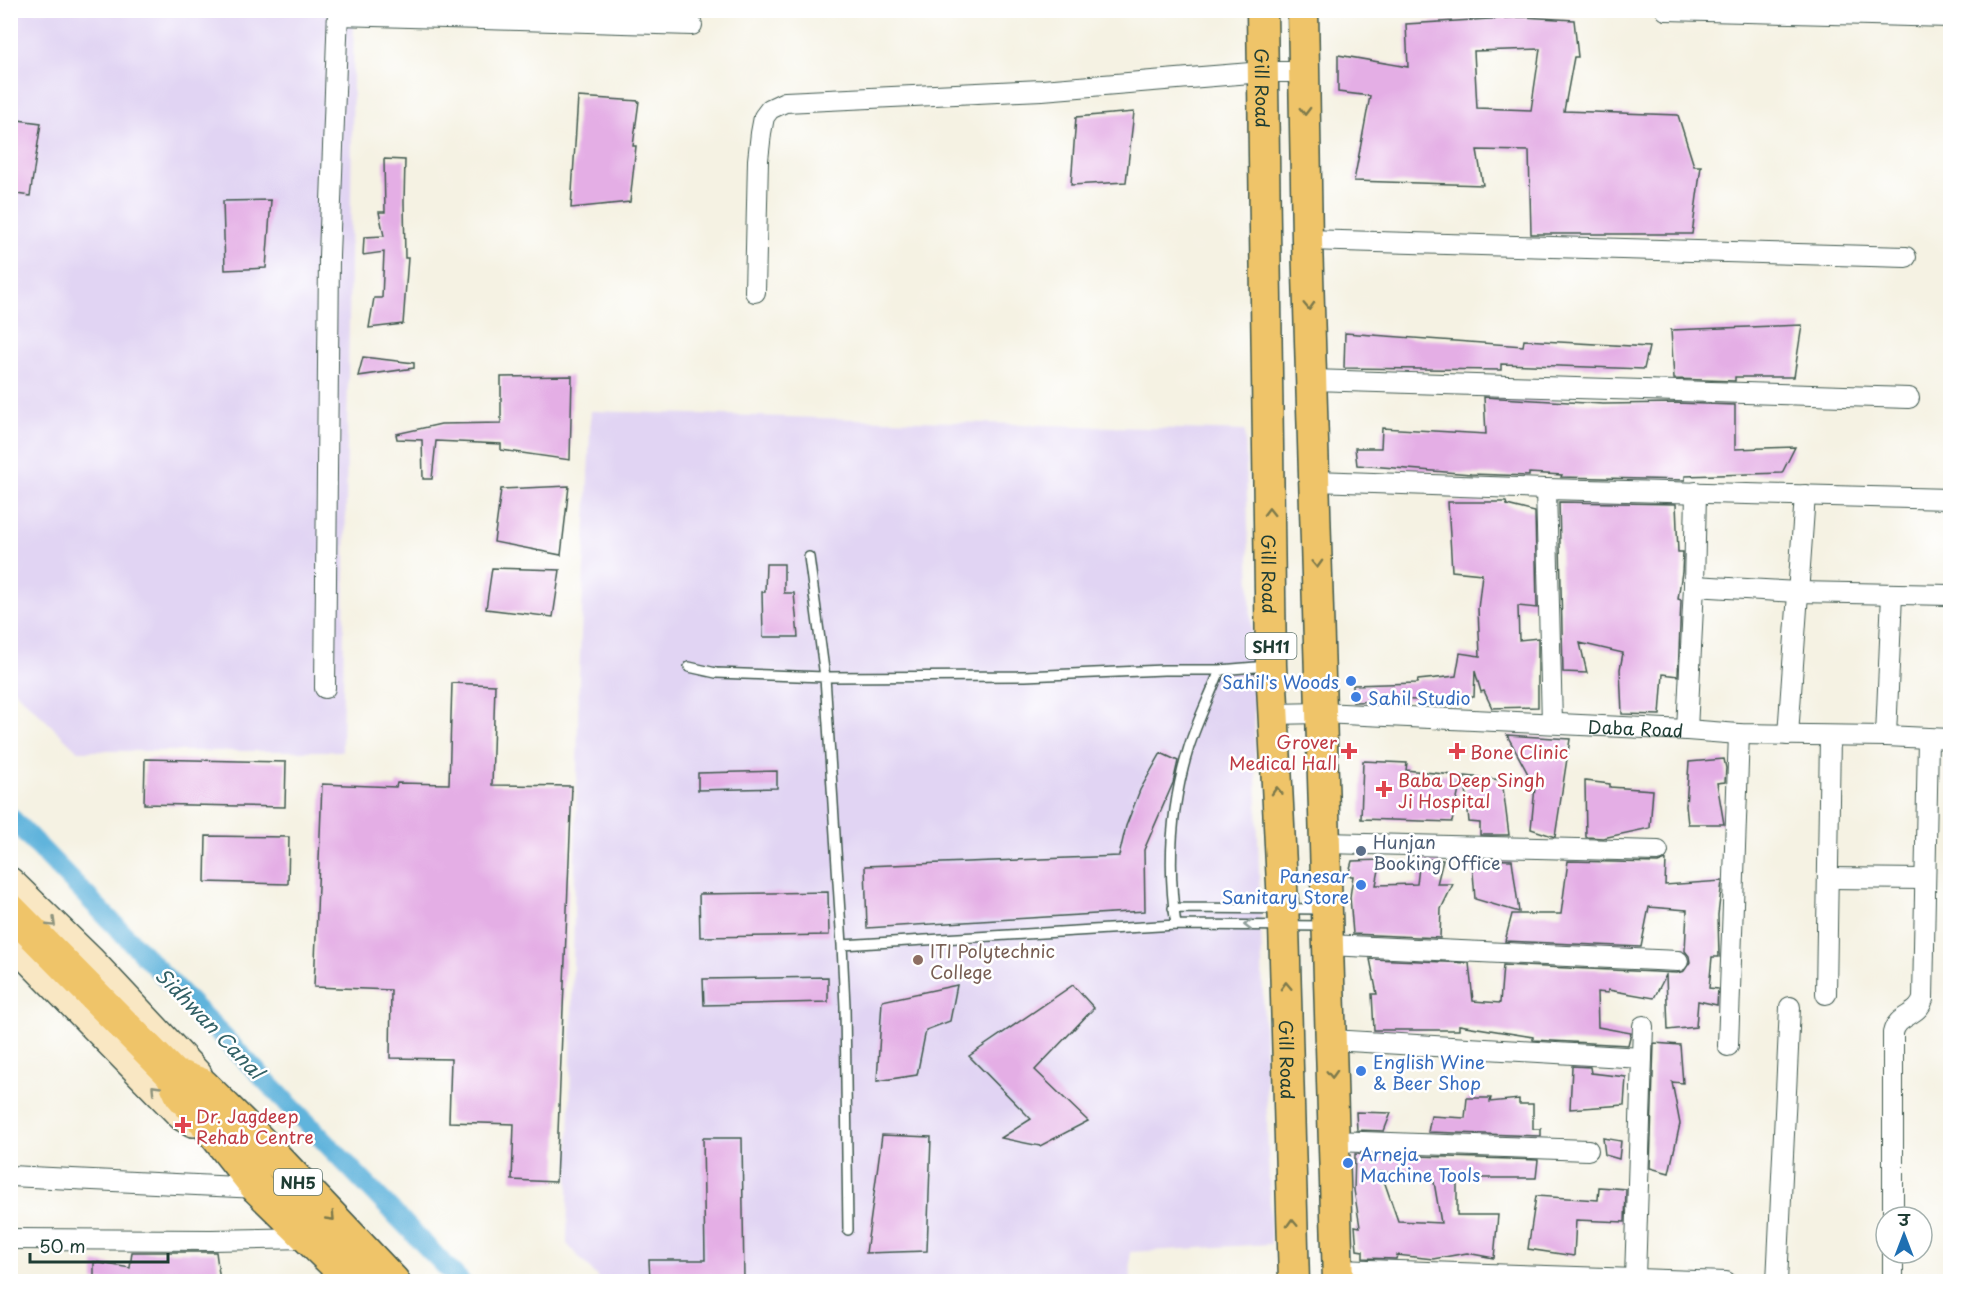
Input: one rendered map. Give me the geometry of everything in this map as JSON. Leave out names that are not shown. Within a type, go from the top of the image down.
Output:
[{"type":"highway","name":"NH5","points":[[10,910],[178,1074],[266,1148],[393,1281]]},
{"type":"highway","name":"NH5","points":[[178,1074],[181,1094],[258,1188],[354,1281]]},
{"type":"main road","name":"Gill Road","points":[[1262,10],[1271,665],[1283,917],[1294,1281]]},
{"type":"main road","name":"SH11","points":[[1303,10],[1307,240],[1338,1275]]},
{"type":"street","points":[[1666,10],[1950,17]]},
{"type":"street","points":[[326,688],[329,256],[338,13],[692,25]]},
{"type":"street","points":[[755,292],[758,160],[765,117],[777,104],[1042,90],[1263,72],[1304,72]]},
{"type":"street","points":[[1307,240],[1906,257]]},
{"type":"street","points":[[1312,380],[1909,398]]},
{"type":"street","points":[[1315,481],[1950,499]]},
{"type":"street","points":[[1546,489],[1552,723]]},
{"type":"street","points":[[1687,730],[1696,492]]},
{"type":"street","points":[[1788,735],[1805,495]]},
{"type":"street","points":[[1694,586],[1798,592],[1950,595]]},
{"type":"street","points":[[1886,736],[1892,594]]},
{"type":"street","name":"Daba Road","points":[[1273,714],[1321,713],[1739,734],[1950,739]]},
{"type":"street","points":[[1728,1046],[1739,734]]},
{"type":"street","points":[[1826,994],[1830,736]]},
{"type":"street","points":[[1893,1205],[1893,1033],[1895,1025],[1902,1018],[1918,1010],[1923,999],[1928,739]]},
{"type":"street","points":[[1325,843],[1658,851]]},
{"type":"street","points":[[1828,878],[1925,879]]},
{"type":"street","points":[[10,881],[92,961],[198,1074],[178,1074]]},
{"type":"street","points":[[1327,927],[1678,961]]},
{"type":"street","points":[[10,941],[182,1117],[218,1137]]},
{"type":"street","points":[[1777,1281],[1790,1007]]},
{"type":"street","points":[[1635,1278],[1643,1026]]},
{"type":"street","points":[[1331,1040],[1642,1058]]},
{"type":"street","points":[[1334,1141],[1588,1149]]},
{"type":"street","points":[[10,1176],[258,1188]]},
{"type":"street","points":[[10,1239],[309,1238]]},
{"type":"street","points":[[1893,1265],[1893,1281]]},
{"type":"street","points":[[1338,1275],[1726,1281]]},
{"type":"lane","points":[[809,557],[825,677],[843,945],[848,1230]]},
{"type":"lane","points":[[689,667],[716,673],[825,677],[1025,676],[1220,670],[1271,665]]},
{"type":"lane","points":[[1176,925],[1170,869],[1175,804],[1190,747],[1220,670]]},
{"type":"lane","points":[[1173,908],[1283,917],[1327,927]]},
{"type":"lane","points":[[843,945],[1283,917],[1327,927]]},
{"type":"shaded area","points":[[10,11],[354,11],[342,751],[78,751],[11,687]]},
{"type":"shaded area","name":"ITI Polytechnic College","points":[[591,411],[1245,431],[1271,1244],[1130,1252],[1131,1282],[601,1281],[567,1244],[579,677]]},
{"type":"building","points":[[1523,17],[1574,20],[1578,57],[1574,57],[1564,111],[1678,115],[1694,166],[1701,166],[1692,234],[1531,234],[1529,151],[1477,150],[1483,185],[1354,181],[1370,96],[1338,92],[1338,55],[1408,67],[1406,24]],"holes":[[[1540,49],[1531,110],[1477,108],[1474,51]]]},
{"type":"building","points":[[578,97],[639,101],[633,146],[636,146],[630,202],[571,208]]},
{"type":"building","points":[[1134,112],[1126,182],[1071,185],[1076,117]]},
{"type":"building","points":[[10,119],[41,123],[30,196],[10,193]]},
{"type":"building","points":[[384,159],[405,160],[405,258],[408,258],[403,324],[369,328],[374,298],[382,298],[384,252],[363,255],[364,237],[384,236],[379,212],[385,212]]},
{"type":"building","points":[[271,200],[266,268],[225,270],[223,201]]},
{"type":"building","points":[[1802,325],[1794,377],[1735,377],[1735,381],[1674,379],[1671,330]]},
{"type":"building","points":[[1345,333],[1523,346],[1524,340],[1649,347],[1644,369],[1501,364],[1501,370],[1344,368]]},
{"type":"building","points":[[363,357],[414,363],[414,368],[358,376]]},
{"type":"building","points":[[572,376],[570,460],[501,450],[501,444],[436,441],[432,479],[423,479],[422,440],[397,439],[396,434],[441,424],[501,423],[501,377]]},
{"type":"building","points":[[1484,397],[1603,404],[1735,405],[1735,449],[1795,447],[1782,473],[1685,476],[1685,480],[1561,477],[1562,475],[1529,473],[1529,476],[1471,474],[1357,465],[1355,448],[1381,448],[1382,428],[1486,434]]},
{"type":"building","points":[[569,486],[561,555],[494,542],[501,489]]},
{"type":"building","points":[[1448,502],[1506,502],[1507,505],[1535,512],[1537,608],[1518,606],[1519,640],[1538,638],[1538,707],[1492,708],[1484,691],[1481,692],[1475,671],[1474,697],[1444,697],[1444,701],[1391,699],[1391,701],[1353,702],[1353,685],[1417,683],[1418,680],[1456,676],[1460,653],[1480,656],[1478,609],[1482,574],[1452,571]]},
{"type":"building","points":[[1559,502],[1676,504],[1678,552],[1683,552],[1678,599],[1681,600],[1678,676],[1663,674],[1660,715],[1622,714],[1620,669],[1623,653],[1580,643],[1587,673],[1563,672]]},
{"type":"building","points":[[766,564],[784,564],[784,593],[794,593],[798,637],[763,637],[762,592],[765,592]]},
{"type":"building","points":[[492,568],[560,570],[553,617],[486,609]]},
{"type":"building","points":[[452,683],[495,685],[492,785],[572,786],[556,1182],[512,1180],[514,1124],[449,1122],[451,1059],[390,1058],[391,990],[314,987],[322,784],[396,787],[397,783],[449,784]]},
{"type":"building","points":[[1507,735],[1570,739],[1555,837],[1531,829],[1535,787]]},
{"type":"building","points":[[1161,753],[1178,761],[1173,783],[1144,850],[1145,911],[867,928],[865,866],[1119,856],[1126,826],[1140,790]]},
{"type":"building","points":[[145,759],[286,762],[285,807],[144,804]]},
{"type":"building","points":[[1724,759],[1725,782],[1717,783],[1724,824],[1688,824],[1686,806],[1689,762]]},
{"type":"building","points":[[1363,761],[1407,763],[1406,770],[1462,776],[1452,822],[1361,819]]},
{"type":"building","points":[[777,771],[777,788],[698,790],[698,773]]},
{"type":"building","points":[[1465,776],[1502,780],[1509,835],[1480,835],[1480,823],[1469,822]]},
{"type":"building","points":[[1585,781],[1610,784],[1610,787],[1653,790],[1650,828],[1603,838],[1586,837]]},
{"type":"building","points":[[206,836],[289,837],[288,884],[205,882]]},
{"type":"building","points":[[1420,859],[1443,860],[1437,884],[1453,884],[1441,909],[1440,938],[1353,934],[1350,897],[1353,876],[1348,876],[1352,861],[1381,860],[1376,885],[1417,884]]},
{"type":"building","points":[[1472,859],[1512,860],[1519,912],[1475,899]]},
{"type":"building","points":[[1666,860],[1665,885],[1722,881],[1718,915],[1719,957],[1712,957],[1709,988],[1718,989],[1717,1005],[1698,1001],[1696,1027],[1668,1030],[1666,975],[1654,998],[1608,990],[1608,993],[1597,992],[1598,1027],[1631,1033],[1628,1045],[1533,1040],[1533,1037],[1459,1025],[1459,1030],[1374,1030],[1372,994],[1377,994],[1370,959],[1469,963],[1473,1001],[1500,1003],[1503,965],[1677,973],[1684,971],[1690,962],[1685,951],[1687,910],[1649,907],[1641,947],[1505,941],[1512,914],[1561,914],[1568,861],[1658,863]]},
{"type":"building","points":[[828,892],[829,935],[700,937],[699,894]]},
{"type":"building","points":[[828,977],[828,1002],[704,1005],[703,979]]},
{"type":"building","points":[[957,985],[950,1021],[926,1030],[917,1075],[877,1081],[882,1001]]},
{"type":"building","points":[[1073,985],[1094,1008],[1035,1070],[1088,1121],[1040,1146],[1001,1138],[1031,1119],[969,1056]]},
{"type":"building","points":[[1654,1043],[1680,1045],[1683,1083],[1672,1082],[1680,1124],[1669,1173],[1650,1168]]},
{"type":"building","points":[[1572,1066],[1590,1067],[1591,1073],[1626,1077],[1624,1105],[1570,1109]]},
{"type":"building","points":[[1467,1098],[1491,1098],[1490,1102],[1519,1099],[1519,1104],[1533,1104],[1533,1129],[1541,1129],[1541,1136],[1428,1132],[1431,1116],[1465,1118]]},
{"type":"building","points":[[1356,1112],[1391,1113],[1384,1131],[1357,1130]]},
{"type":"building","points":[[882,1135],[931,1137],[927,1251],[866,1253]]},
{"type":"building","points":[[703,1138],[742,1138],[744,1281],[650,1281],[649,1260],[705,1260]]},
{"type":"building","points":[[1603,1138],[1621,1141],[1619,1159],[1605,1155]]},
{"type":"building","points":[[1355,1154],[1538,1160],[1536,1178],[1457,1178],[1457,1215],[1498,1215],[1494,1258],[1467,1253],[1433,1259],[1397,1255],[1396,1259],[1363,1258],[1363,1251],[1357,1250],[1355,1226],[1360,1227],[1354,1190]],"holes":[[[1381,1172],[1433,1176],[1441,1223],[1398,1221]]]},
{"type":"building","points":[[1599,1187],[1626,1189],[1625,1222],[1576,1220],[1574,1256],[1528,1249],[1536,1196],[1598,1200]]},
{"type":"building","points":[[132,1252],[216,1252],[220,1281],[94,1281],[94,1262],[130,1268]]},
{"type":"waterway","name":"Sidhwan Canal","points":[[10,817],[461,1282]]},
{"type":"place","name":"Sahil's Woods","points":[[1351,681]]},
{"type":"place","name":"Sahil Studio","points":[[1356,697]]},
{"type":"place","name":"Grover Medical Hall","points":[[1349,751]]},
{"type":"place","name":"Bone Clinic","points":[[1457,751]]},
{"type":"place","name":"Baba Deep Singh Ji Hospital","points":[[1384,789]]},
{"type":"place","name":"Hunjan Booking Office","points":[[1361,851]]},
{"type":"place","name":"Panesar Sanitary Store","points":[[1361,885]]},
{"type":"place","name":"ITI Polytechnic College","points":[[918,960]]},
{"type":"place","name":"English Wine & Beer Shop","points":[[1361,1071]]},
{"type":"place","name":"Dr. Jagdeep Rehab Centre","points":[[183,1125]]},
{"type":"place","name":"Arneja Machine Tools","points":[[1348,1163]]}]
